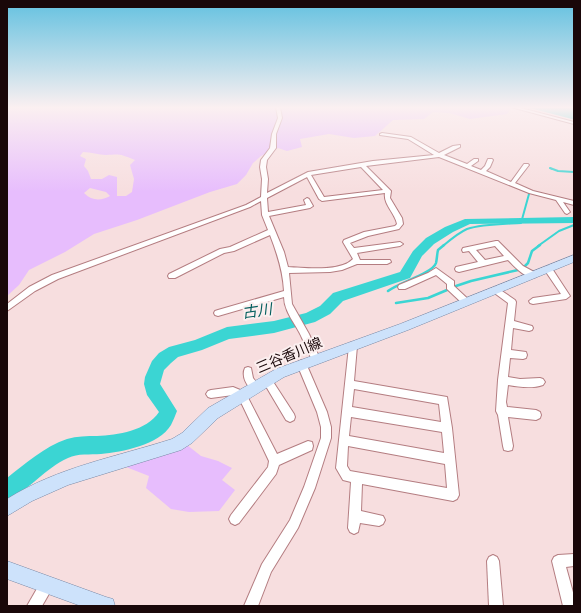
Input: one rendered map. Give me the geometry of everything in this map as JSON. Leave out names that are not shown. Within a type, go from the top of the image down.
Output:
[{"type":"main road","name":"三谷香川線","points":[[7,508],[40,489],[80,473],[176,445],[187,438],[213,413],[267,380],[302,364],[466,302],[574,258]]},
{"type":"main road","points":[[7,570],[106,606]]},
{"type":"street","points":[[274,136],[272,148],[263,164],[265,179],[265,215],[285,270],[288,304],[306,336],[316,359]]},
{"type":"street","points":[[393,136],[409,138],[440,155],[531,192],[574,203]]},
{"type":"street","points":[[7,308],[32,289],[55,278],[215,219],[264,199],[308,174],[362,165],[440,155],[458,146]]},
{"type":"street","points":[[467,166],[476,160]]},
{"type":"street","points":[[482,172],[487,167],[490,160]]},
{"type":"street","points":[[362,165],[388,191]]},
{"type":"street","points":[[512,184],[526,165]]},
{"type":"street","points":[[308,174],[322,199],[388,191]]},
{"type":"street","points":[[356,262],[357,259],[346,242],[366,234],[397,228],[400,224],[399,218],[387,198],[388,191]]},
{"type":"street","points":[[558,199],[558,202],[567,212]]},
{"type":"street","points":[[265,215],[310,206],[307,200]]},
{"type":"street","points":[[172,276],[222,251],[232,249],[272,231]]},
{"type":"street","points":[[484,263],[468,249],[496,243],[520,268],[533,275]]},
{"type":"street","points":[[352,251],[400,244]]},
{"type":"street","points":[[459,269],[510,257]]},
{"type":"street","points":[[285,270],[335,270],[356,262],[387,262]]},
{"type":"street","points":[[532,301],[566,296],[548,268]]},
{"type":"street","points":[[402,287],[431,275],[436,271],[451,283],[450,288],[466,302]]},
{"type":"street","points":[[496,290],[512,302],[511,324],[503,380],[501,410],[508,446]]},
{"type":"street","points":[[218,313],[287,293]]},
{"type":"street","points":[[511,324],[529,328]]},
{"type":"street","points":[[349,384],[444,400],[454,495],[347,476],[340,468],[353,346]]},
{"type":"street","points":[[507,354],[523,355]]},
{"type":"street","points":[[251,606],[266,568],[294,524],[309,488],[326,438],[326,427],[322,412],[302,364]]},
{"type":"street","points":[[248,371],[250,379],[255,387]]},
{"type":"street","points":[[267,380],[290,417]]},
{"type":"street","points":[[503,380],[520,383],[540,382]]},
{"type":"street","points":[[211,394],[233,391],[242,395],[275,461],[272,470],[235,519]]},
{"type":"street","points":[[501,410],[536,415]]},
{"type":"street","points":[[346,411],[447,428]]},
{"type":"street","points":[[343,440],[450,460]]},
{"type":"street","points":[[275,461],[308,446]]},
{"type":"street","points":[[357,478],[354,522],[379,520]]},
{"type":"street","points":[[570,606],[558,561],[574,560]]},
{"type":"street","points":[[493,562],[496,606]]},
{"type":"street","points":[[34,606],[47,584]]},
{"type":"shaded area","points":[[7,136],[320,136],[300,139],[302,147],[287,151],[278,148],[261,156],[253,163],[246,175],[237,184],[210,192],[137,220],[94,234],[65,252],[29,270],[19,285],[7,296]],"holes":[[[83,152],[103,155],[120,155],[135,160],[130,165],[134,179],[132,192],[126,196],[117,196],[117,177],[109,175],[102,179],[91,179],[84,166],[86,159],[80,156]],[[90,188],[106,192],[110,196],[103,199],[93,199],[84,193]]]},
{"type":"shaded area","points":[[339,136],[375,136],[375,136],[354,138]]},
{"type":"shaded area","points":[[187,445],[201,456],[218,461],[232,468],[222,480],[235,490],[219,511],[189,512],[171,509],[146,488],[149,476],[126,467],[129,463]]},
{"type":"waterway","points":[[552,169],[550,168],[558,171],[574,172]]},
{"type":"waterway","name":"古川","points":[[443,246],[457,235],[473,227],[521,223],[529,194]]},
{"type":"waterway","name":"古川","points":[[7,490],[42,462],[65,449],[74,446],[101,445],[130,440],[140,437],[158,427],[164,420],[168,411],[153,390],[153,377],[158,366],[165,358],[174,352],[197,346],[227,333],[274,327],[310,318],[325,310],[338,297],[405,275],[418,254],[430,241],[449,229],[469,221],[574,220]]},
{"type":"waterway","points":[[538,246],[559,231],[574,225]]},
{"type":"waterway","points":[[388,291],[433,267],[436,263],[438,250],[444,245]]},
{"type":"waterway","points":[[523,268],[528,263],[532,251],[540,245]]},
{"type":"waterway","points":[[456,286],[518,270]]},
{"type":"waterway","points":[[396,303],[428,298],[447,290]]}]
